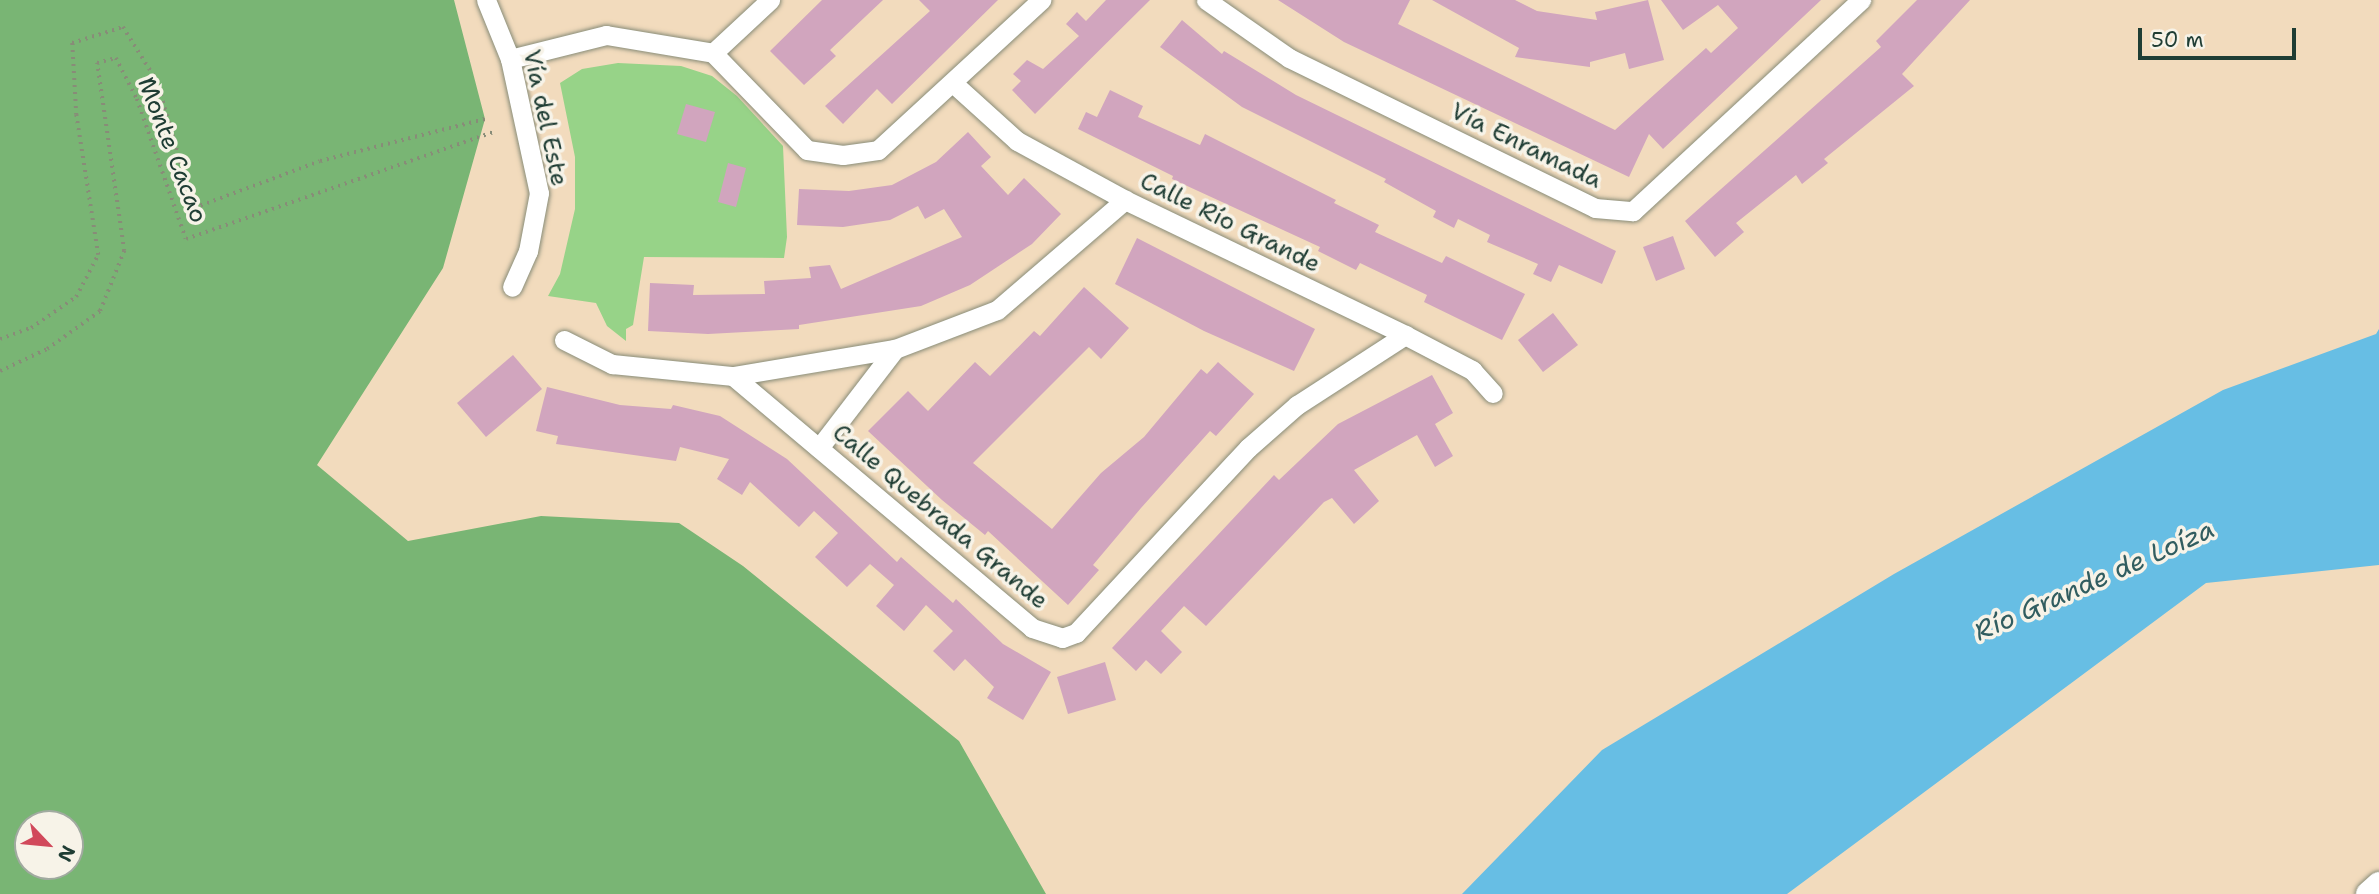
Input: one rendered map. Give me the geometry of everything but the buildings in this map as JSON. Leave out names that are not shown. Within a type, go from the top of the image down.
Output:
[{"type":"street","name":"Vía del Este","points":[[486,0],[510,59],[539,193],[528,251],[512,287]]},
{"type":"street","points":[[713,54],[770,0]]},
{"type":"street","points":[[510,59],[606,34],[713,54],[807,150],[843,155],[878,150],[954,84],[1041,0]]},
{"type":"street","name":"Vía Enramada","points":[[1206,0],[1289,58],[1595,208],[1633,211],[1861,0]]},
{"type":"street","name":"Calle Río Grande","points":[[954,84],[1017,141],[1125,200],[1472,370],[1493,393]]},
{"type":"street","points":[[564,340],[612,364],[733,376],[895,349],[997,310],[1125,200]]},
{"type":"street","name":"Calle Quebrada Grande","points":[[733,376],[1032,628],[1062,638],[1076,633],[1277,422],[1405,335]]},
{"type":"street","points":[[819,448],[895,349]]},
{"type":"street","points":[[2368,894],[2379,884]]},
{"type":"path","points":[[0,339],[31,328],[76,297],[98,255],[76,115],[72,43],[122,27],[157,81],[194,208],[320,161],[485,119]]},
{"type":"path","name":"Monte Cacao","points":[[0,371],[47,349],[100,311],[124,251],[97,63],[116,58],[137,99],[187,239],[493,132]]},
{"type":"green space","points":[[0,0],[454,0],[485,119],[443,268],[317,465],[408,541],[541,516],[679,523],[743,566],[959,741],[1046,894],[0,894]]},
{"type":"green space","points":[[618,63],[681,66],[712,76],[737,96],[783,146],[787,237],[784,258],[644,257],[633,325],[626,329],[626,341],[607,326],[596,303],[548,296],[560,274],[575,209],[575,157],[560,83],[582,69]]},
{"type":"water","name":"Río Grande de Loíza","points":[[2379,329],[2379,565],[2206,583],[1787,894],[1462,894],[1602,750],[1894,574],[2223,390],[2376,334]]}]
